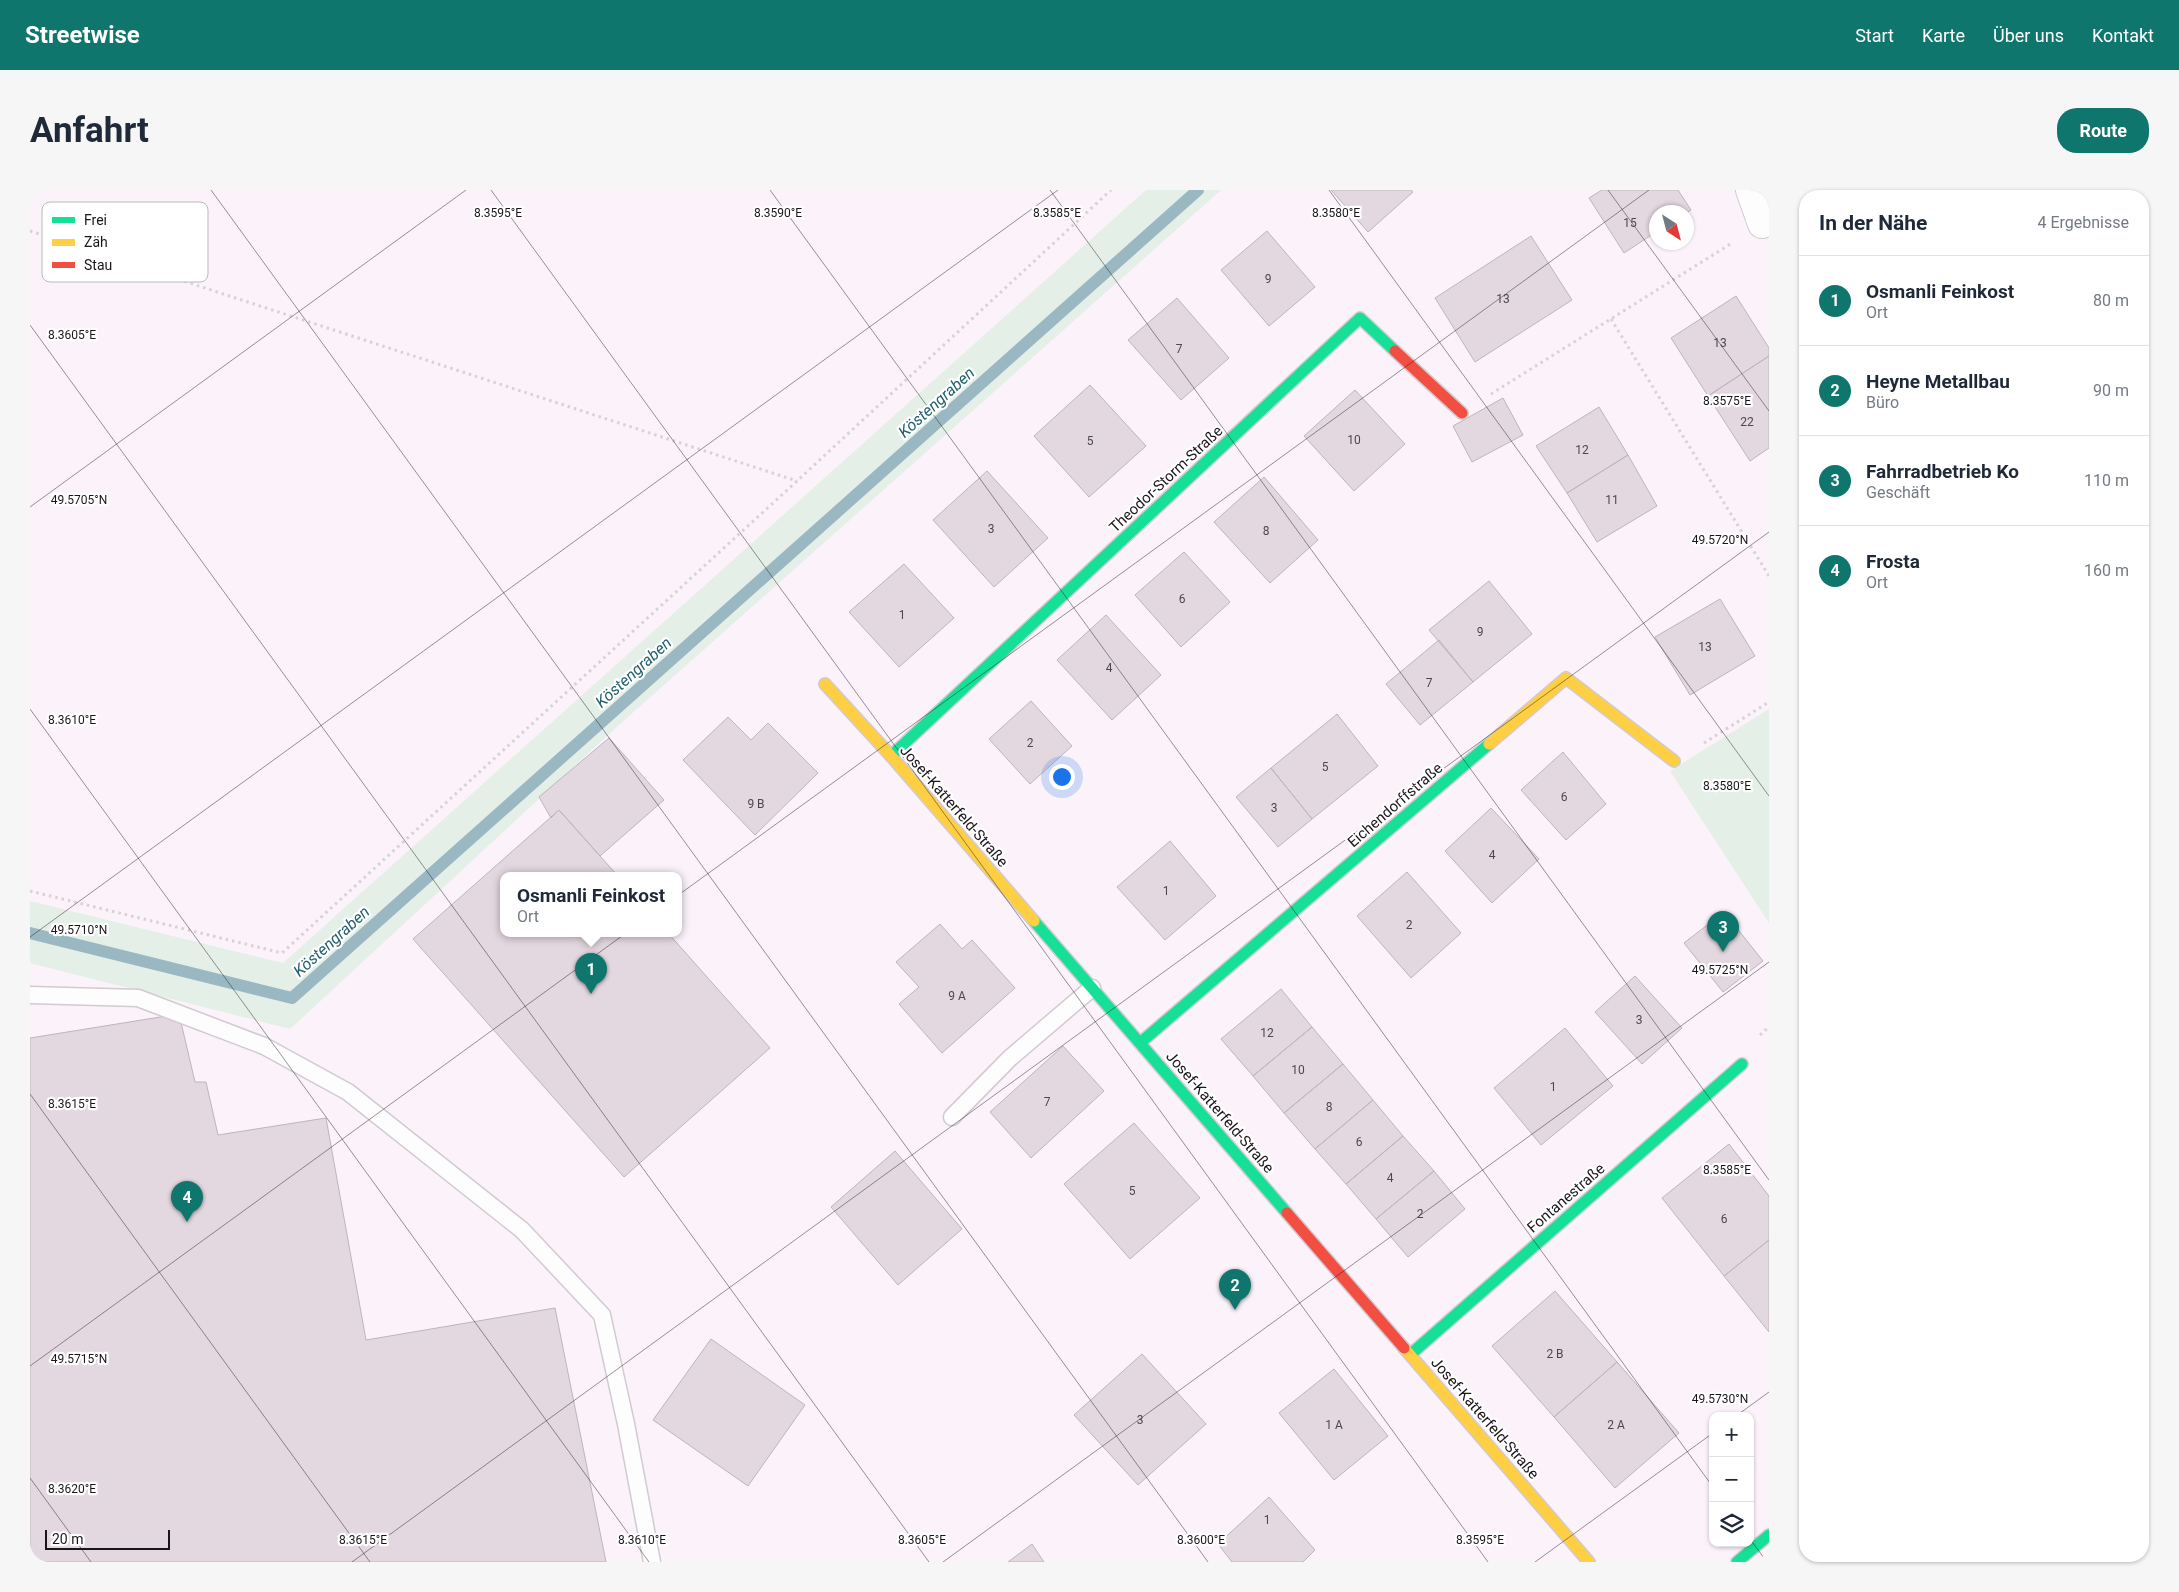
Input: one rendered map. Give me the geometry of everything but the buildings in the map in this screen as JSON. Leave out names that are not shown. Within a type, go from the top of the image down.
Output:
[{"type":"street","points":[[1750,190],[1762,224]]},
{"type":"street","name":"Theodor-Storm-Straße","points":[[891,756],[1360,318],[1462,413]]},
{"type":"street","name":"Eichendorffstraße","points":[[1140,1043],[1566,678],[1674,762]]},
{"type":"street","name":"Josef-Katterfeld-Straße","points":[[825,684],[891,756],[1411,1354],[1588,1562]]},
{"type":"street","name":"Fontanestraße","points":[[1411,1354],[1742,1064]]},
{"type":"street","points":[[1736,1562],[1769,1535]]},
{"type":"lane","points":[[952,1117],[1010,1058],[1092,988]]},
{"type":"lane","points":[[30,995],[138,998],[264,1046],[348,1092],[522,1230],[602,1315],[626,1424],[652,1562]]},
{"type":"path","points":[[30,891],[282,953],[798,481],[1111,190]]},
{"type":"path","points":[[1462,413],[1762,224]]},
{"type":"path","points":[[30,231],[42,235]]},
{"type":"path","points":[[187,282],[798,481]]},
{"type":"path","points":[[1611,319],[1769,576]]},
{"type":"path","points":[[1674,762],[1769,702]]},
{"type":"shaded area","points":[[1146,190],[1221,190],[619,725],[290,1029],[30,963],[30,901],[283,963]]},
{"type":"shaded area","points":[[1769,709],[1769,923],[1670,771]]},
{"type":"waterway","name":"Köstengraben","points":[[30,933],[292,998],[1198,190]]},
{"type":"traffic: fast","points":[[891,756],[1360,318],[1395,351]]},
{"type":"traffic: fast","points":[[1140,1043],[1489,744]]},
{"type":"traffic: fast","points":[[1034,921],[1287,1213]]},
{"type":"traffic: fast","points":[[1411,1354],[1742,1064]]},
{"type":"traffic: fast","points":[[1737,1562],[1769,1535]]},
{"type":"traffic: slow","points":[[1489,744],[1566,678],[1674,761]]},
{"type":"traffic: slow","points":[[825,684],[891,756],[1034,921]]},
{"type":"traffic: slow","points":[[1404,1348],[1589,1562]]},
{"type":"traffic: jam","points":[[1395,351],[1462,413]]},
{"type":"traffic: jam","points":[[1287,1213],[1404,1348]]},
{"type":"place","name":"Fahrradbetrieb Ko","points":[[1723,952]]},
{"type":"place","name":"Osmanli Feinkost","points":[[591,994]]},
{"type":"place","name":"Frosta","points":[[187,1222]]},
{"type":"place","name":"Heyne Metallbau","points":[[1235,1310]]}]
